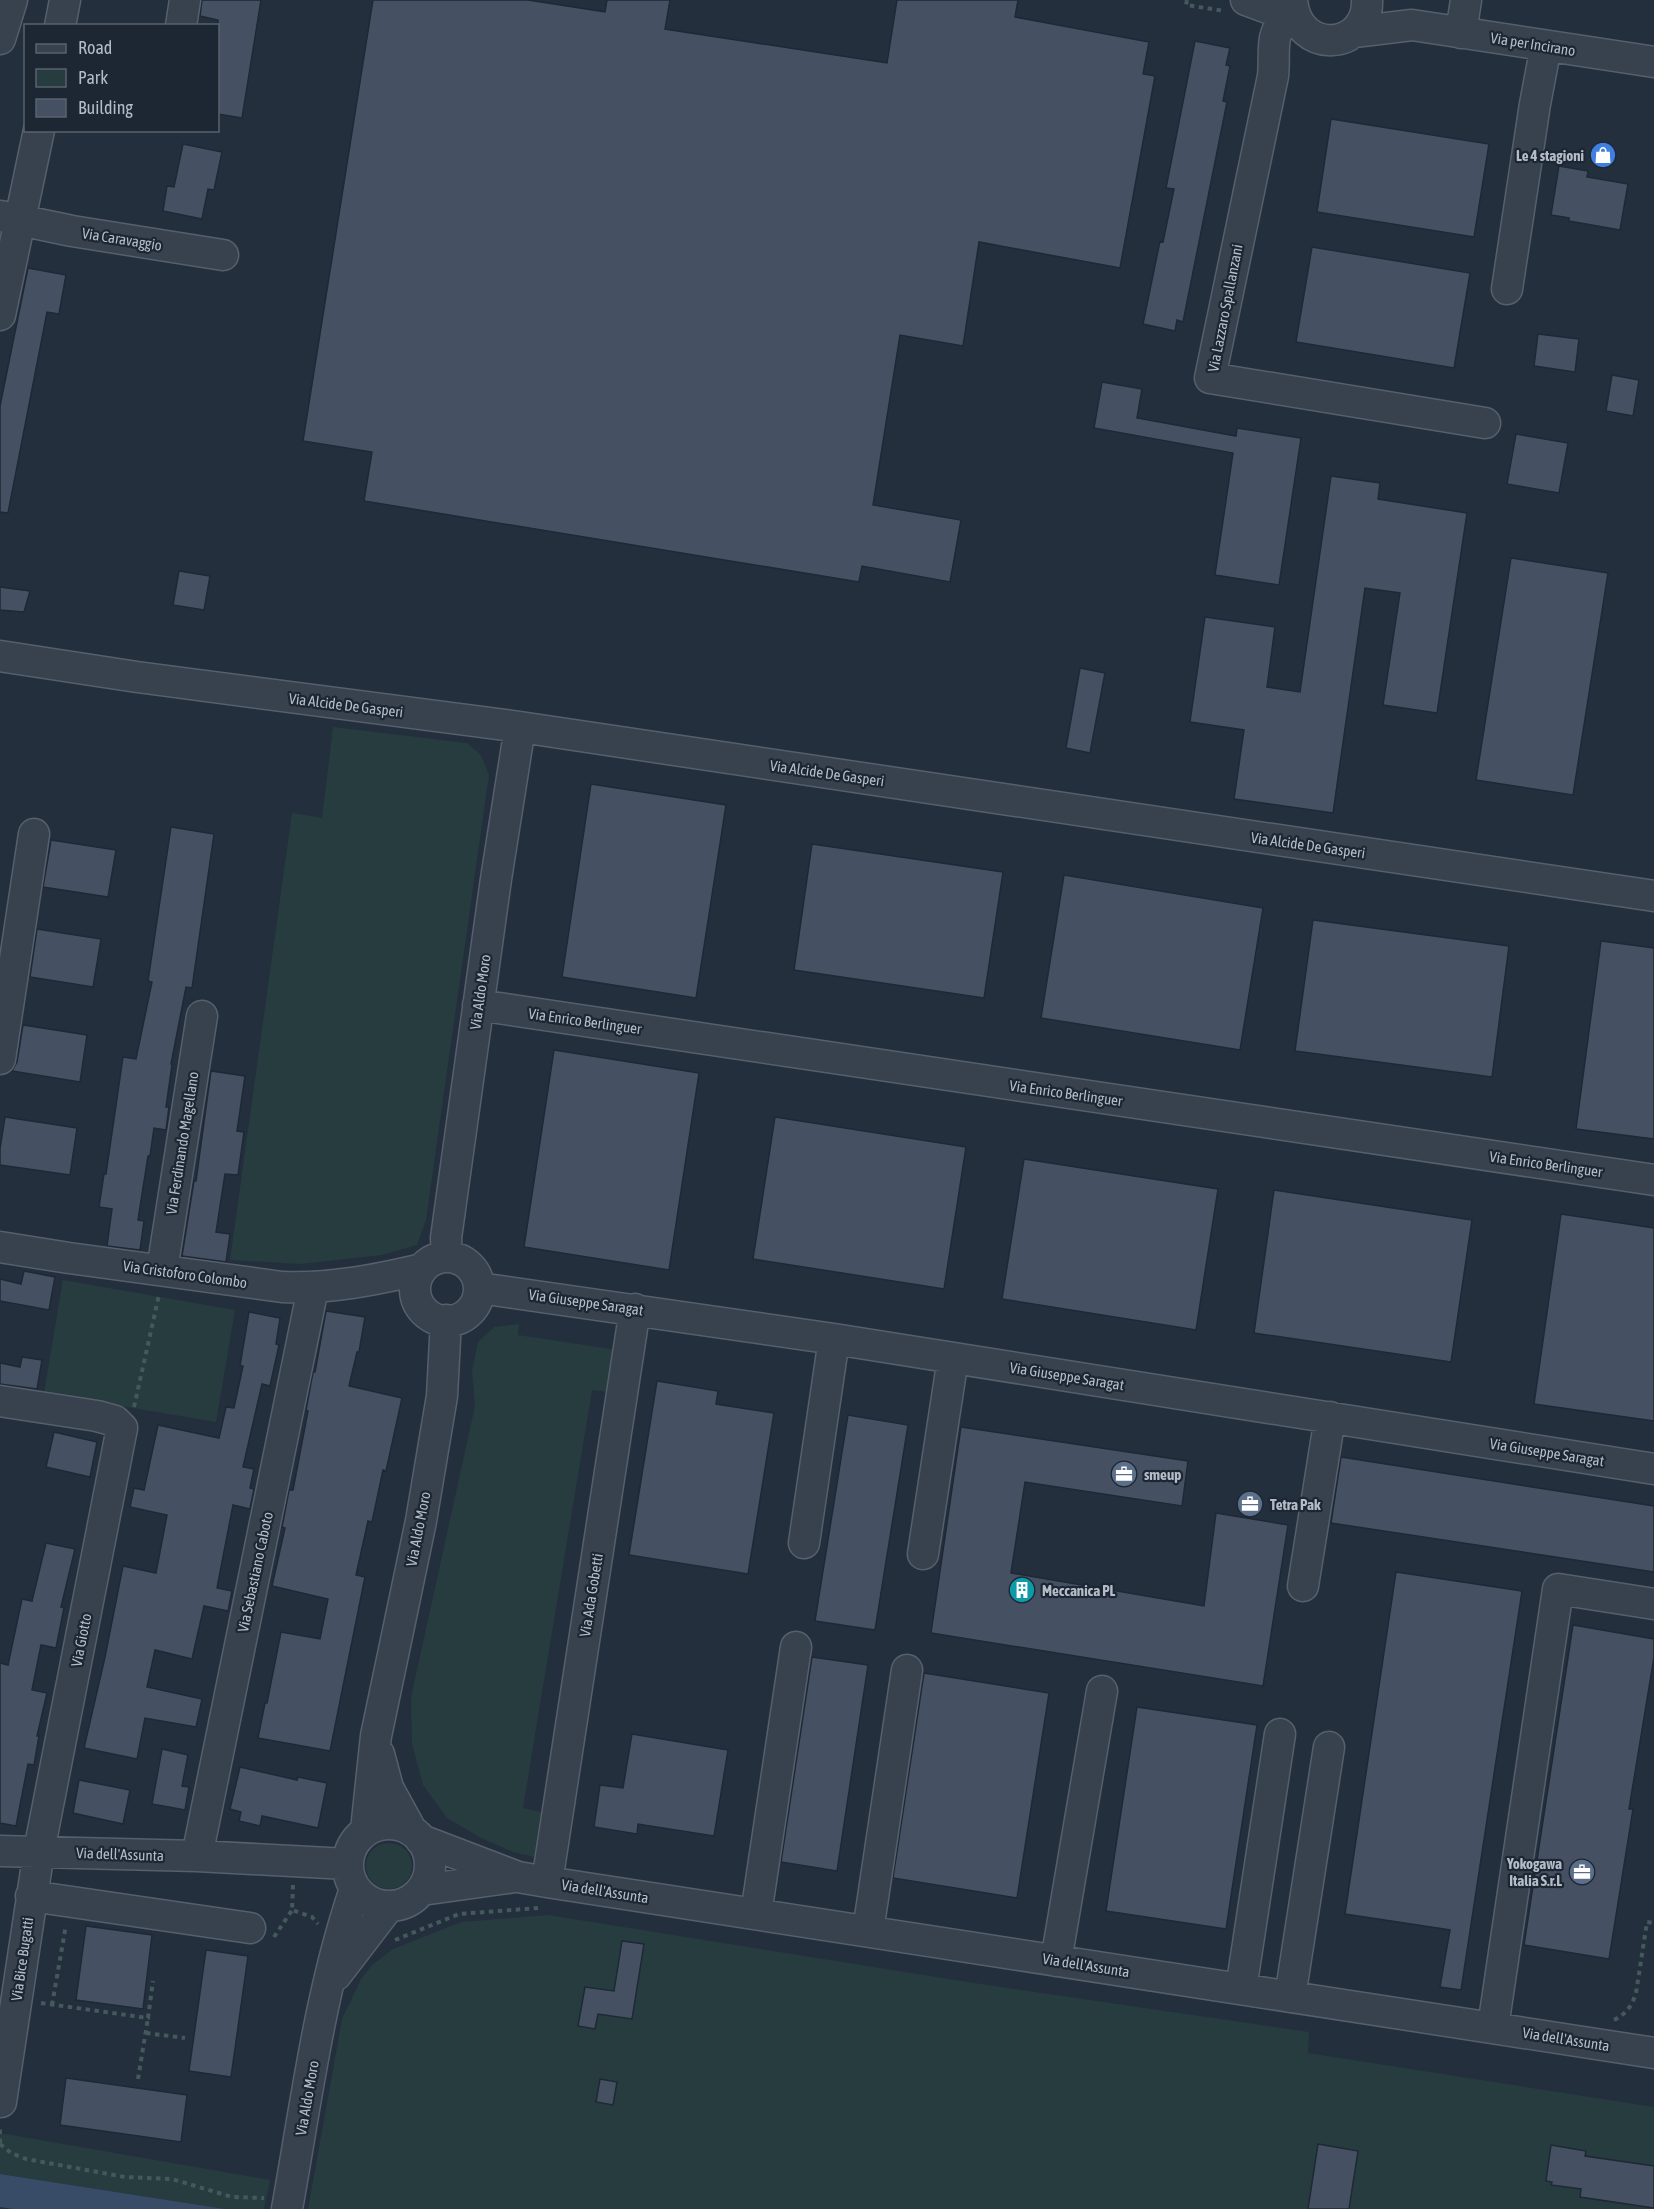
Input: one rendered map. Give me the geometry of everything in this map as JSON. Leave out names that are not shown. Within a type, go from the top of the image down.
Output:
[{"type":"street","points":[[0,39],[12,0]]},
{"type":"street","points":[[60,24],[64,0]]},
{"type":"street","points":[[181,24],[185,0]]},
{"type":"street","points":[[1246,0],[1278,12],[1293,6],[1301,27],[1316,38]]},
{"type":"street","points":[[1354,32],[1363,22],[1368,9],[1367,0]]},
{"type":"street","name":"Via per Incirano","points":[[1380,0],[1412,25]]},
{"type":"street","points":[[1461,33],[1466,0]]},
{"type":"street","name":"Via Lazzaro Spallanzani","points":[[1293,6],[1275,34],[1272,48],[1273,71],[1210,378],[1485,423]]},
{"type":"street","name":"Via per Incirano","points":[[1316,38],[1329,40],[1342,38],[1354,32],[1412,25],[1654,62]]},
{"type":"street","name":"Via Lazzaro Spallanzani","points":[[1273,71],[1282,57],[1292,48],[1316,38]]},
{"type":"street","points":[[1507,289],[1546,46]]},
{"type":"street","points":[[0,315],[10,219],[38,132]]},
{"type":"street","name":"Via Caravaggio","points":[[10,219],[224,255]]},
{"type":"street","name":"Via Alcide De Gasperi","points":[[0,656],[137,677],[520,727],[1654,896]]},
{"type":"street","name":"Via Aldo Moro","points":[[428,1274],[446,1238],[477,1005],[520,727]]},
{"type":"street","points":[[0,1059],[34,834]]},
{"type":"street","name":"Via Enrico Berlinguer","points":[[477,1005],[1654,1180]]},
{"type":"street","name":"Via Ferdinando Magellano","points":[[155,1281],[202,1016]]},
{"type":"street","name":"Via Cristoforo Colombo","points":[[0,1246],[69,1258],[155,1281],[313,1288],[428,1274]]},
{"type":"street","points":[[465,1263],[473,1270],[479,1288],[478,1298],[466,1315],[456,1319],[436,1319],[420,1306],[428,1274],[465,1263]]},
{"type":"street","name":"Via Sebastiano Caboto","points":[[197,1856],[313,1288]]},
{"type":"street","name":"Via Giuseppe Saragat","points":[[479,1288],[834,1339],[1654,1468]]},
{"type":"street","name":"Via Ada Gobetti","points":[[547,1894],[635,1309]]},
{"type":"street","name":"Via Aldo Moro","points":[[366,1830],[376,1736],[421,1521],[438,1419],[443,1380],[446,1320]]},
{"type":"street","points":[[804,1543],[834,1339]]},
{"type":"street","points":[[923,1554],[953,1358]]},
{"type":"street","points":[[0,1401],[97,1416],[115,1421],[122,1428]]},
{"type":"street","points":[[1303,1586],[1330,1417]]},
{"type":"street","name":"Via Giotto","points":[[39,1851],[122,1428]]},
{"type":"street","points":[[1493,2027],[1558,1589],[1654,1604]]},
{"type":"street","points":[[756,1914],[796,1647]]},
{"type":"street","points":[[868,1931],[907,1670]]},
{"type":"street","points":[[1056,1960],[1102,1691]]},
{"type":"street","points":[[1241,1989],[1280,1734]]},
{"type":"street","name":"Via Aldo Moro","points":[[376,1736],[388,1788],[416,1835]]},
{"type":"street","points":[[1290,1997],[1329,1747]]},
{"type":"street","points":[[381,1825],[397,1825],[416,1835],[428,1851],[430,1865],[428,1878],[422,1890],[413,1899],[402,1904],[389,1906],[364,1899],[351,1876],[350,1851],[356,1839],[366,1830],[381,1825]]},
{"type":"street","name":"Via dell'Assunta","points":[[416,1835],[518,1876],[547,1894],[756,1914],[1654,2053]]},
{"type":"street","name":"Via dell'Assunta","points":[[0,1851],[197,1856],[351,1876]]},
{"type":"street","name":"Via Bice Bugatti","points":[[1,2102],[10,2007],[39,1851]]},
{"type":"street","name":"Via Aldo Moro","points":[[280,2204],[327,1987],[343,1925],[351,1876]]},
{"type":"street","name":"Via dell'Assunta","points":[[422,1890],[518,1876]]},
{"type":"street","points":[[31,1896],[250,1928]]},
{"type":"street","name":"Via Aldo Moro","points":[[327,1987],[389,1906]]},
{"type":"path","points":[[122,1428],[132,1416],[159,1295],[155,1281]]},
{"type":"path","points":[[388,1943],[459,1914],[547,1894]]},
{"type":"path","points":[[1606,2020],[1615,2020],[1632,2004],[1636,1993],[1647,1922],[1654,1923]]},
{"type":"path","points":[[52,2005],[66,1924]]},
{"type":"path","points":[[138,2079],[153,1981]]},
{"type":"path","points":[[10,2007],[52,2005],[148,2018]]},
{"type":"path","points":[[146,2033],[185,2038]]},
{"type":"path","points":[[0,2144],[11,2153],[26,2159],[125,2177],[172,2179],[232,2197],[280,2204]]},
{"type":"green space","points":[[333,727],[467,743],[481,755],[489,775],[426,1220],[417,1245],[382,1255],[300,1264],[230,1260],[292,813],[322,818]]},
{"type":"green space","points":[[63,1280],[235,1310],[216,1422],[44,1393]]},
{"type":"green space","points":[[519,1324],[518,1335],[617,1350],[610,1392],[592,1390],[523,1808],[541,1812],[534,1857],[513,1852],[481,1838],[447,1818],[423,1785],[412,1744],[411,1697],[475,1406],[472,1371],[478,1342],[494,1327]]},
{"type":"green space","points":[[389,1843],[398,1844],[405,1850],[411,1857],[411,1875],[405,1882],[398,1888],[389,1889],[380,1888],[373,1882],[367,1875],[366,1866],[367,1857],[373,1850],[380,1844]]},
{"type":"green space","points":[[548,1915],[974,1983],[1309,2032],[1308,2053],[1654,2107],[1654,2209],[308,2209],[342,2019],[361,1979],[372,1965],[393,1949],[461,1922]]},
{"type":"green space","points":[[0,2133],[270,2180],[264,2209],[225,2209],[0,2174]]},
{"type":"water","points":[[0,2174],[225,2209],[13,2209],[0,2207]]},
{"type":"building","points":[[202,0],[261,0],[242,118],[219,114],[219,24],[218,20],[200,16]]},
{"type":"building","points":[[373,0],[528,0],[605,12],[607,0],[670,0],[665,29],[887,63],[897,0],[1018,0],[1015,17],[1149,42],[1143,74],[1155,76],[1120,268],[979,242],[963,346],[900,335],[873,505],[961,520],[950,582],[862,566],[859,582],[364,501],[372,452],[303,441]]},
{"type":"building","points":[[1195,41],[1230,48],[1226,65],[1230,66],[1223,101],[1227,102],[1183,322],[1177,320],[1175,331],[1143,324],[1160,241],[1163,242],[1174,189],[1166,188]]},
{"type":"building","points":[[1331,119],[1489,144],[1474,237],[1317,212]]},
{"type":"building","points":[[183,144],[222,152],[214,190],[208,189],[202,219],[163,211],[167,186],[174,187]]},
{"type":"building","points":[[1559,166],[1588,171],[1587,177],[1628,184],[1620,230],[1569,221],[1569,218],[1551,215]]},
{"type":"building","points":[[1312,247],[1470,273],[1454,368],[1296,342]]},
{"type":"building","points":[[28,268],[66,275],[59,314],[47,312],[8,513],[0,512],[0,406]]},
{"type":"building","points":[[1538,334],[1579,339],[1575,372],[1534,366]]},
{"type":"building","points":[[1612,375],[1639,380],[1633,416],[1606,411]]},
{"type":"building","points":[[1102,382],[1142,389],[1137,418],[1236,436],[1237,428],[1301,438],[1279,585],[1215,575],[1233,453],[1094,428]]},
{"type":"building","points":[[1516,434],[1568,443],[1559,493],[1507,484]]},
{"type":"building","points":[[1331,476],[1380,483],[1378,499],[1467,513],[1437,713],[1383,705],[1400,593],[1365,588],[1333,813],[1234,799],[1244,730],[1190,722],[1205,617],[1275,627],[1267,687],[1300,692]]},
{"type":"building","points":[[1511,558],[1608,573],[1573,795],[1476,780]]},
{"type":"building","points":[[179,571],[210,576],[204,610],[173,605]]},
{"type":"building","points":[[0,587],[30,591],[24,612],[0,610]]},
{"type":"building","points":[[1080,668],[1105,673],[1090,753],[1066,748]]},
{"type":"building","points":[[591,784],[726,805],[696,998],[562,977]]},
{"type":"building","points":[[171,827],[214,834],[192,988],[186,987],[171,1064],[166,1130],[154,1128],[150,1156],[148,1156],[138,1220],[144,1221],[140,1250],[107,1246],[112,1209],[99,1207],[123,1057],[136,1059],[152,982],[148,981]]},
{"type":"building","points":[[51,840],[116,850],[108,897],[43,887]]},
{"type":"building","points":[[812,844],[1003,872],[984,998],[794,970]]},
{"type":"building","points":[[1064,875],[1263,908],[1240,1050],[1041,1018]]},
{"type":"building","points":[[1313,920],[1509,946],[1492,1077],[1295,1051]]},
{"type":"building","points":[[37,929],[101,939],[93,987],[30,977]]},
{"type":"building","points":[[1601,941],[1654,948],[1654,1139],[1576,1129]]},
{"type":"building","points":[[23,1025],[87,1035],[80,1082],[12,1071],[17,1062]]},
{"type":"building","points":[[554,1050],[699,1073],[669,1270],[524,1247]]},
{"type":"building","points":[[211,1071],[245,1076],[237,1131],[244,1132],[238,1175],[225,1174],[216,1232],[230,1234],[226,1262],[182,1256],[194,1181],[196,1181]]},
{"type":"building","points":[[5,1117],[77,1128],[70,1175],[0,1165]]},
{"type":"building","points":[[775,1117],[966,1147],[944,1289],[753,1259]]},
{"type":"building","points":[[1024,1159],[1218,1189],[1196,1330],[1002,1299]]},
{"type":"building","points":[[1274,1190],[1472,1220],[1451,1362],[1254,1333]]},
{"type":"building","points":[[1561,1214],[1654,1228],[1654,1421],[1534,1404]]},
{"type":"building","points":[[24,1271],[55,1277],[49,1310],[0,1301],[0,1279],[21,1284]]},
{"type":"building","points":[[326,1311],[365,1317],[359,1352],[357,1352],[349,1386],[402,1398],[386,1471],[383,1470],[372,1522],[368,1521],[356,1575],[365,1577],[330,1751],[258,1738],[281,1632],[320,1639],[328,1599],[272,1586],[285,1528],[282,1527],[289,1490],[293,1490]]},
{"type":"building","points":[[249,1312],[280,1318],[276,1344],[279,1345],[270,1386],[262,1384],[243,1467],[254,1469],[250,1488],[254,1489],[250,1509],[233,1505],[217,1588],[232,1591],[228,1611],[204,1606],[192,1659],[155,1650],[147,1687],[202,1699],[196,1727],[145,1718],[137,1759],[84,1748],[123,1566],[156,1573],[167,1515],[130,1507],[134,1488],[144,1490],[158,1425],[219,1438],[226,1407],[234,1408],[243,1366],[240,1366]]},
{"type":"building","points":[[22,1357],[42,1360],[37,1389],[0,1384],[0,1363],[20,1367]]},
{"type":"building","points":[[657,1381],[718,1391],[716,1404],[774,1413],[748,1574],[629,1555]]},
{"type":"building","points":[[848,1415],[908,1425],[875,1630],[815,1621]]},
{"type":"building","name":"Meccanica PL","points":[[961,1427],[1188,1461],[1182,1506],[1025,1482],[1011,1573],[1204,1606],[1216,1513],[1288,1525],[1263,1686],[931,1633]]},
{"type":"building","points":[[54,1432],[97,1442],[90,1477],[46,1467]]},
{"type":"building","points":[[1341,1457],[1654,1506],[1654,1572],[1331,1523]]},
{"type":"building","points":[[46,1543],[75,1549],[61,1607],[64,1608],[56,1648],[41,1645],[32,1690],[47,1693],[37,1736],[39,1736],[34,1765],[28,1764],[16,1826],[0,1823],[0,1663],[8,1665],[22,1599],[32,1601]]},
{"type":"building","points":[[1396,1572],[1522,1591],[1461,1990],[1440,1987],[1450,1930],[1345,1914]]},
{"type":"building","points":[[1573,1625],[1654,1639],[1654,1657],[1629,1809],[1633,1809],[1609,1959],[1524,1945]]},
{"type":"building","points":[[812,1657],[868,1665],[837,1871],[781,1862]]},
{"type":"building","points":[[924,1673],[1049,1693],[1017,1898],[893,1878]]},
{"type":"building","points":[[1137,1707],[1257,1725],[1226,1929],[1106,1911]]},
{"type":"building","points":[[632,1734],[728,1750],[714,1836],[638,1824],[637,1834],[594,1827],[600,1785],[623,1788]]},
{"type":"building","points":[[162,1749],[188,1755],[182,1786],[189,1787],[185,1810],[152,1804]]},
{"type":"building","points":[[240,1767],[297,1780],[298,1777],[327,1783],[318,1828],[262,1816],[260,1826],[239,1821],[241,1812],[230,1809]]},
{"type":"building","points":[[79,1780],[130,1790],[123,1824],[73,1813]]},
{"type":"building","points":[[86,1926],[152,1935],[143,2009],[76,2000]]},
{"type":"building","points":[[622,1941],[644,1944],[632,2019],[598,2014],[595,2029],[578,2026],[585,1987],[614,1991]]},
{"type":"building","points":[[206,1950],[248,1956],[231,2077],[189,2071]]},
{"type":"building","points":[[66,2078],[187,2095],[181,2142],[60,2125]]},
{"type":"building","points":[[600,2079],[617,2082],[613,2105],[596,2102]]},
{"type":"building","points":[[1318,2144],[1358,2151],[1349,2209],[1308,2209]]},
{"type":"building","points":[[1551,2145],[1586,2151],[1585,2156],[1654,2166],[1654,2208],[1580,2197],[1581,2189],[1551,2185],[1552,2182],[1546,2181]]},
{"type":"place","name":"Le 4 stagioni","points":[[1603,155]]},
{"type":"place","name":"smeup","points":[[1124,1474]]},
{"type":"place","name":"Tetra Pak","points":[[1250,1504]]},
{"type":"place","name":"Meccanica PL","points":[[1022,1590]]},
{"type":"place","name":"Yokogawa Italia S.r.L","points":[[1582,1872]]}]
